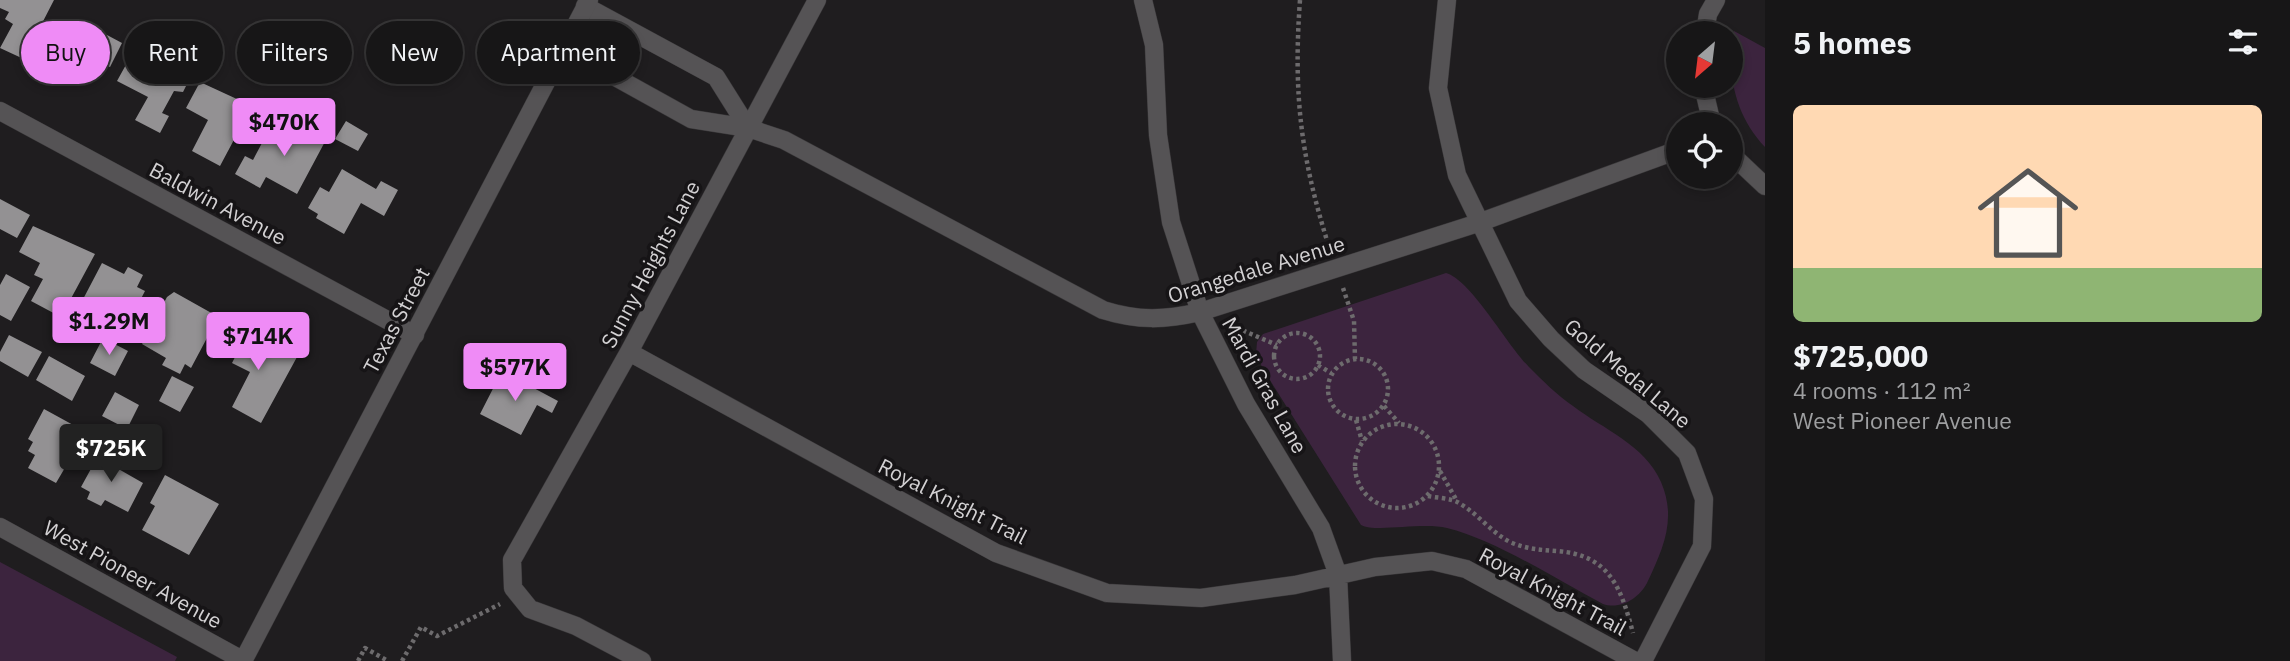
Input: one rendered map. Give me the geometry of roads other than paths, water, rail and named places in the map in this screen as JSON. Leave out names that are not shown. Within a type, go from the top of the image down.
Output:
[{"type":"street","name":"Sunny Heights Lane","points":[[642,661],[576,626],[530,610],[513,588],[512,560],[629,352],[817,0]]},
{"type":"street","name":"Mardi Gras Lane","points":[[1143,0],[1154,45],[1158,135],[1171,222],[1200,312],[1246,404],[1321,528],[1338,575],[1342,661]]},
{"type":"street","name":"Gold Medal Lane","points":[[1447,0],[1438,88],[1457,175],[1518,301],[1551,339],[1584,370],[1648,414],[1686,453],[1704,499],[1702,546],[1643,661]]},
{"type":"street","points":[[1707,21],[1716,0]]},
{"type":"street","points":[[587,3],[716,77],[748,128]]},
{"type":"street","name":"Texas Street","points":[[577,21],[587,3]]},
{"type":"street","name":"Texas Street","points":[[243,661],[544,84]]},
{"type":"street","name":"Orangedale Avenue","points":[[628,84],[691,119],[748,128],[784,139],[1103,310],[1129,318],[1167,320],[1200,312],[1478,223],[1666,154]]},
{"type":"street","name":"Baldwin Avenue","points":[[0,111],[415,335]]},
{"type":"street","points":[[1743,165],[1765,186]]},
{"type":"street","name":"Royal Knight Trail","points":[[629,352],[996,553],[1107,593],[1201,598],[1294,585],[1374,567],[1432,561],[1466,569],[1635,661]]},
{"type":"street","name":"West Pioneer Avenue","points":[[0,527],[243,661]]}]
